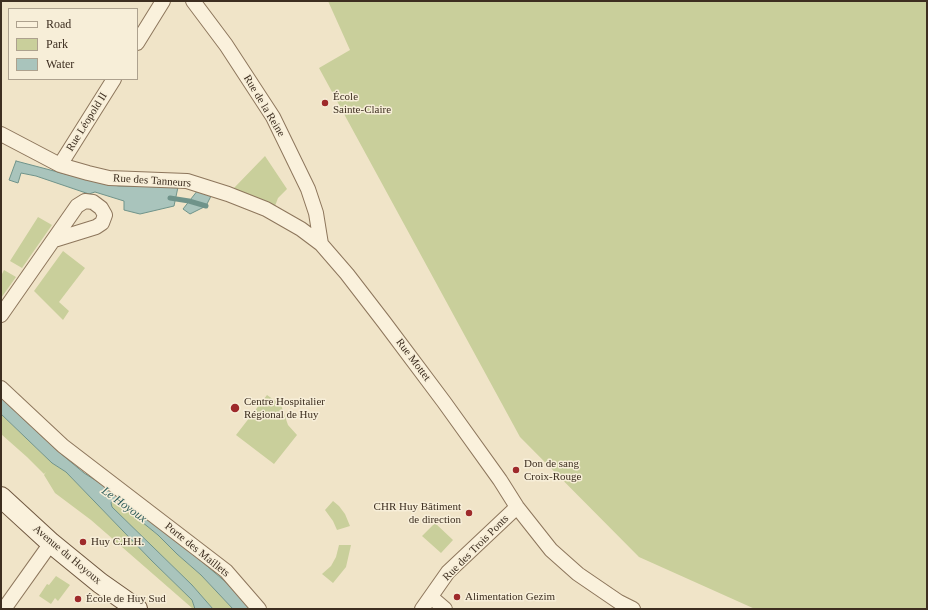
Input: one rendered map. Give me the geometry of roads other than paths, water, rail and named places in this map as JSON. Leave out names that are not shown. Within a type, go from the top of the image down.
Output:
[{"type":"main road","name":"Avenue du Hoyoux","points":[[1,497],[51,544],[100,583],[137,609]]},
{"type":"street","points":[[138,41],[163,1]]},
{"type":"street","name":"Rue de la Reine","points":[[193,1],[226,45],[273,118],[308,189],[316,213],[321,244]]},
{"type":"street","name":"Rue Léopold II","points":[[60,165],[113,80]]},
{"type":"street","name":"Rue des Tanneurs","points":[[1,134],[60,165],[109,178],[188,181],[228,194],[266,209],[301,229],[321,244]]},
{"type":"street","points":[[1,315],[54,240]]},
{"type":"street","name":"Rue Mottet","points":[[321,244],[348,274],[444,402],[500,480],[517,508],[551,550],[578,574],[619,602],[633,609]]},
{"type":"street","name":"Porte des Maillets","points":[[1,388],[63,446],[226,571],[259,609]]},
{"type":"street","name":"Rue des Trois Ponts","points":[[422,609],[448,572],[517,508]]},
{"type":"street","points":[[4,609],[51,544]]},
{"type":"street","points":[[431,597],[445,609]]},
{"type":"water","points":[[16,161],[92,181],[119,186],[178,187],[174,206],[140,214],[124,210],[124,201],[95,192],[89,194],[36,176],[21,173],[18,183],[9,180]]},
{"type":"water","points":[[198,190],[211,196],[206,206],[190,214],[183,209]]},
{"type":"water","name":"Le Hoyoux","points":[[1,398],[60,453],[84,473],[114,492],[187,549],[228,584],[250,609],[233,609],[201,575],[158,535],[115,500],[112,501],[112,507],[192,585],[213,609],[195,609],[192,600],[66,472],[52,463],[1,414]]},
{"type":"waterway","points":[[170,198],[206,206]]},
{"type":"place","name":"École Sainte-Claire","points":[[325,103]]},
{"type":"place","name":"Centre Hospitalier Régional de Huy","points":[[235,408]]},
{"type":"place","name":"Don de sang Croix-Rouge","points":[[516,470]]},
{"type":"place","name":"CHR Huy Bâtiment de direction","points":[[469,513]]},
{"type":"place","name":"Huy C.H.H.","points":[[83,542]]},
{"type":"place","name":"Alimentation Gezim","points":[[457,597]]},
{"type":"place","name":"École de Huy Sud","points":[[78,599]]}]
